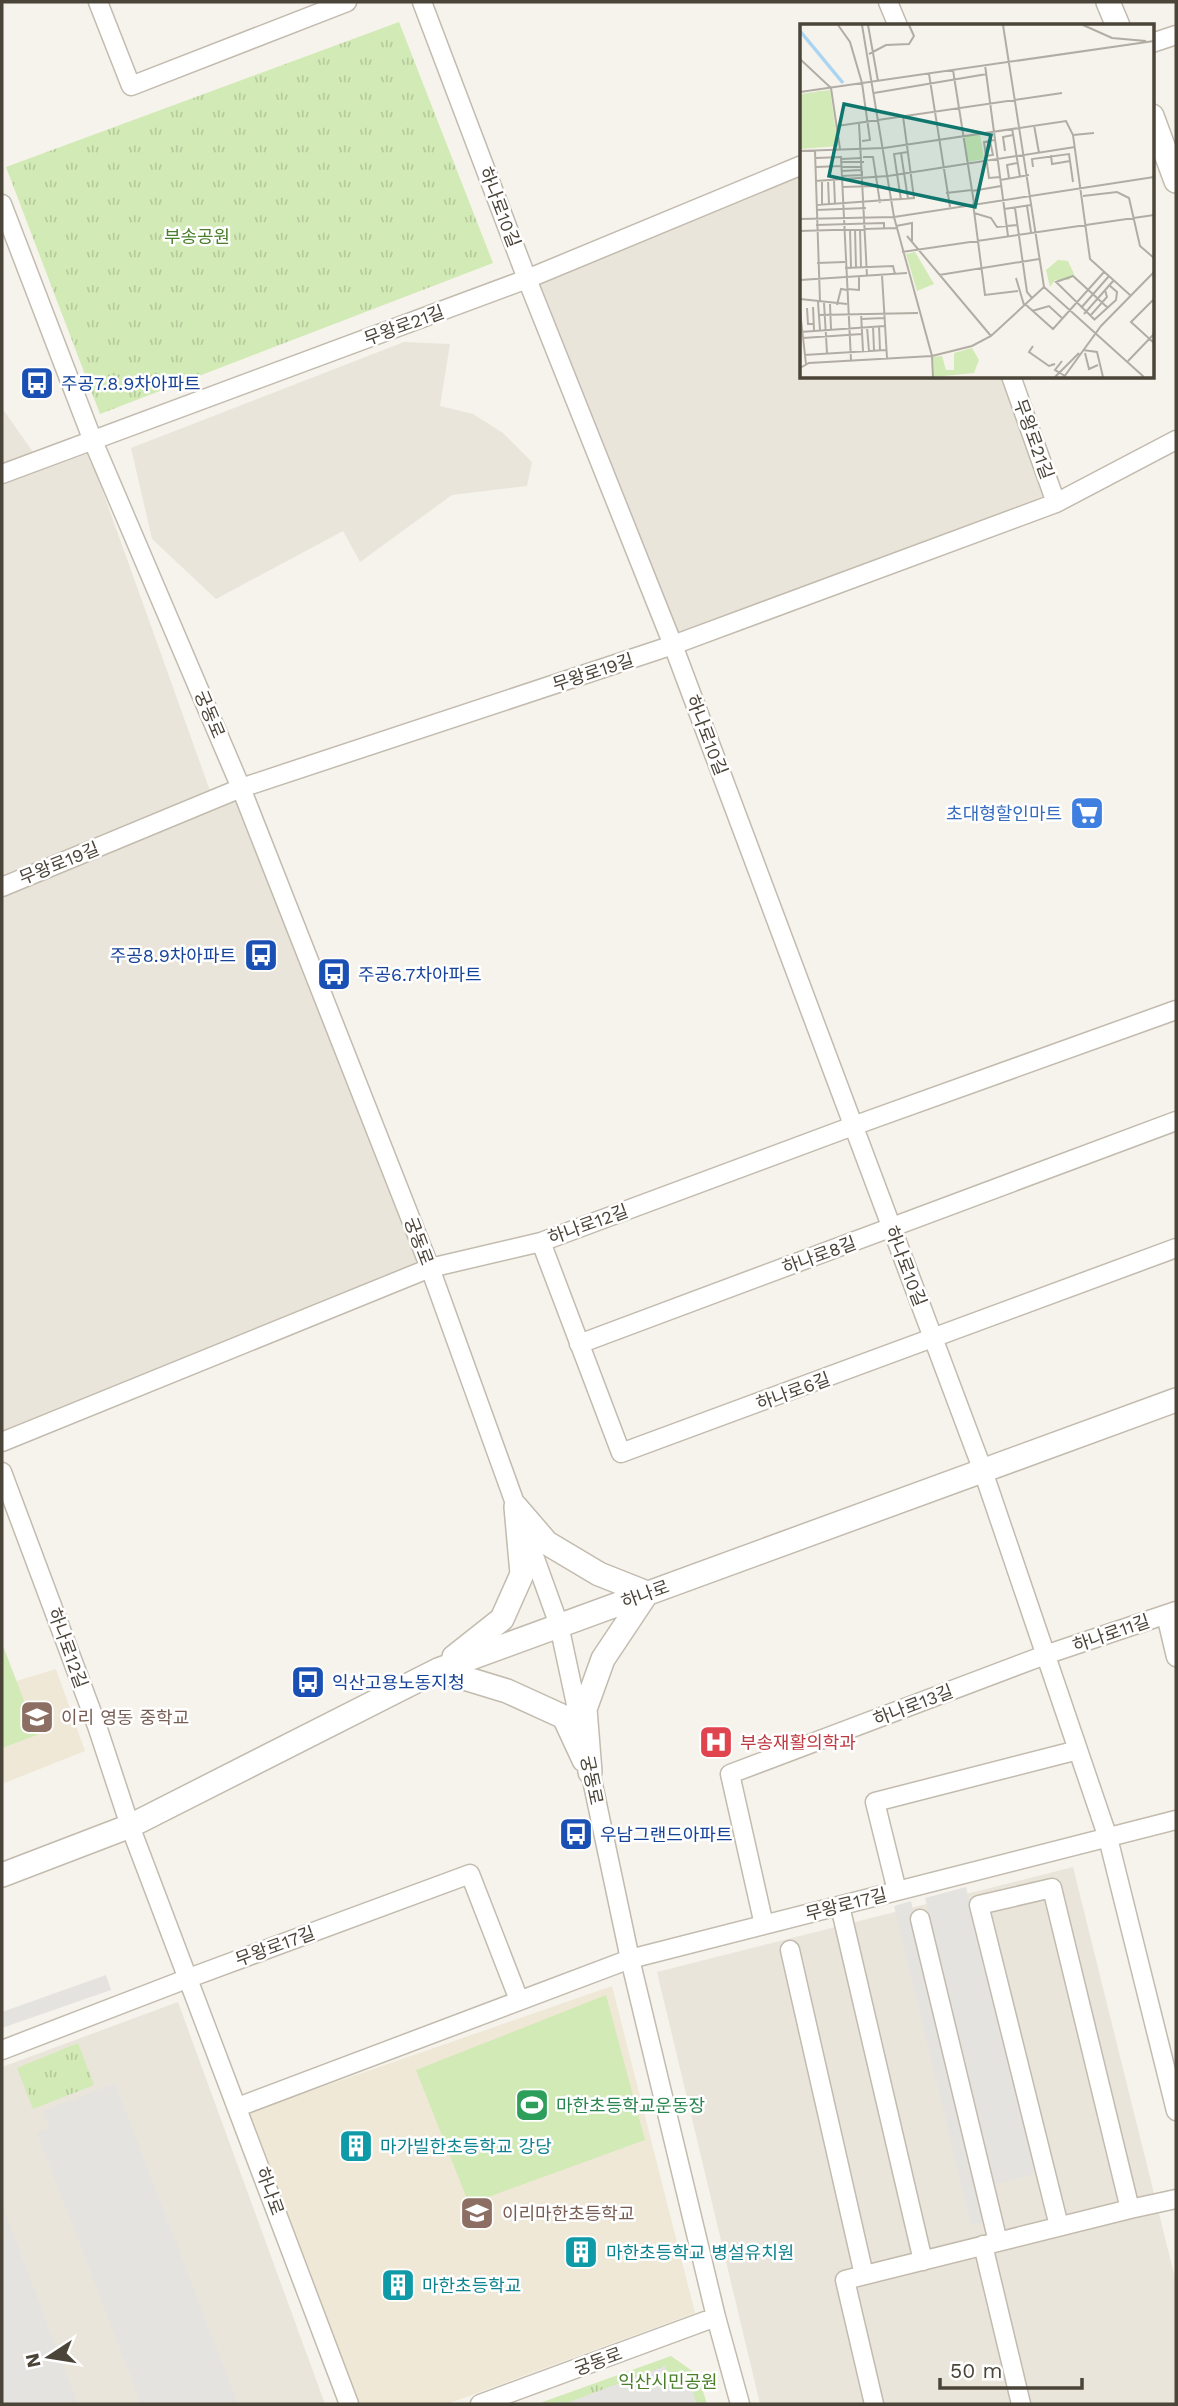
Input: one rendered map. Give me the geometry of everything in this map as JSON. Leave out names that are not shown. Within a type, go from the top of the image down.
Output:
[{"type":"street","points":[[98,2],[131,86],[340,3]]},
{"type":"street","name":"하나로10길","points":[[422,2],[527,279],[673,645],[983,1472]]},
{"type":"street","points":[[888,2],[897,24]]},
{"type":"street","points":[[1108,2],[1117,24]]},
{"type":"street","points":[[1154,42],[1176,35]]},
{"type":"street","points":[[1154,121],[1176,181]]},
{"type":"street","name":"무왕로21길","points":[[2,474],[527,279],[800,166]]},
{"type":"street","name":"궁동로","points":[[2,204],[93,440],[241,788],[430,1268],[559,1625],[630,1959],[716,2317],[740,2404]]},
{"type":"street","name":"무왕로21길","points":[[1013,378],[1056,503]]},
{"type":"street","name":"무왕로19길","points":[[2,887],[241,788],[673,645],[1056,503],[1176,440]]},
{"type":"street","name":"하나로12길","points":[[2,1442],[430,1268],[541,1242],[1176,1010]]},
{"type":"street","name":"하나로8길","points":[[579,1344],[1176,1121]]},
{"type":"street","name":"하나로6길","points":[[541,1242],[621,1454],[1176,1248]]},
{"type":"street","name":"하나로","points":[[2,1875],[130,1826],[438,1670],[1176,1400]]},
{"type":"street","name":"하나로12길","points":[[2,1472],[97,1726],[130,1826]]},
{"type":"street","points":[[983,1472],[1108,1838],[1176,2111]]},
{"type":"street","points":[[516,1507],[547,1543],[599,1574],[647,1593],[603,1659],[585,1709],[590,1772]]},
{"type":"street","points":[[438,1670],[502,1619],[522,1574],[516,1507]]},
{"type":"street","points":[[1171,1613],[1176,1657]]},
{"type":"street","name":"하나로11길","points":[[1045,1655],[1171,1613]]},
{"type":"street","name":"하나로13길","points":[[764,1925],[730,1774],[1045,1655]]},
{"type":"street","points":[[438,1670],[507,1691],[564,1717],[590,1772]]},
{"type":"street","points":[[897,1891],[875,1802],[1077,1750]]},
{"type":"street","name":"무왕로17길","points":[[238,2107],[630,1959],[1176,1820]]},
{"type":"street","name":"하나로","points":[[130,1826],[349,2404]]},
{"type":"street","name":"무왕로17길","points":[[189,1978],[470,1874],[519,2000]]},
{"type":"street","points":[[1059,2226],[979,1905],[1052,1888],[1130,2208]]},
{"type":"street","points":[[840,1906],[923,2261]]},
{"type":"street","points":[[920,1919],[991,2244],[1021,2404]]},
{"type":"street","points":[[790,1950],[864,2275]]},
{"type":"street","points":[[2,2050],[189,1978]]},
{"type":"street","points":[[874,2404],[845,2280],[1130,2208],[1176,2199]]},
{"type":"street","name":"궁동로","points":[[480,2404],[716,2317]]},
{"type":"shaded area","points":[[800,176],[800,378],[1007,378],[1056,503],[673,645],[527,279]]},
{"type":"shaded area","points":[[404,342],[450,344],[440,406],[473,414],[503,433],[532,462],[527,486],[452,495],[360,562],[343,531],[216,599],[152,539],[131,448]]},
{"type":"shaded area","points":[[2,408],[33,452],[2,464]]},
{"type":"shaded area","points":[[89,453],[213,799],[241,788],[430,1268],[2,1442],[2,485]]},
{"type":"shaded area","name":"이리 영동 중학교","points":[[2,1653],[13,1682],[56,1669],[85,1751],[2,1784]]},
{"type":"shaded area","points":[[1073,1867],[1176,2282],[1176,2404],[760,2404],[657,1972]]},
{"type":"shaded area","points":[[966,1887],[1035,2174],[995,2184],[925,1898]]},
{"type":"shaded area","points":[[911,1901],[987,2222],[971,2225],[894,1906]]},
{"type":"shaded area","points":[[106,1975],[111,1990],[2,2028],[2,2012]]},
{"type":"shaded area","name":"이리마한초등학교","points":[[612,1986],[695,2313],[447,2404],[356,2404],[247,2113]]},
{"type":"shaded area","points":[[178,2002],[325,2404],[2,2404],[2,2067]]},
{"type":"shaded area","points":[[115,2083],[238,2404],[141,2404],[37,2133],[49,2128],[43,2111]]},
{"type":"shaded area","points":[[2,2204],[78,2404],[2,2404]]},
{"type":"shaded area","points":[[665,2366],[671,2388],[689,2382],[697,2404],[564,2404]]},
{"type":"green space","name":"부송공원","points":[[399,22],[493,263],[100,414],[6,167]]},
{"type":"green space","points":[[2,1643],[37,1735],[2,1748]]},
{"type":"green space","name":"마한초등학교운동장","points":[[606,1995],[645,2140],[469,2204],[416,2070]]},
{"type":"green space","points":[[78,2043],[94,2085],[33,2109],[17,2068]]},
{"type":"green space","name":"익산시민공원","points":[[671,2356],[698,2375],[707,2404],[537,2404]]},
{"type":"place","name":"주공7.8.9차아파트","points":[[37,383]]},
{"type":"place","name":"초대형할인마트","points":[[1087,813]]},
{"type":"place","name":"주공8.9차아파트","points":[[261,955]]},
{"type":"place","name":"주공6.7차아파트","points":[[334,974]]},
{"type":"place","name":"익산고용노동지청","points":[[308,1682]]},
{"type":"place","name":"이리 영동 중학교","points":[[37,1717]]},
{"type":"place","name":"부송재활의학과","points":[[716,1742]]},
{"type":"place","name":"우남그랜드아파트","points":[[576,1834]]},
{"type":"place","name":"마한초등학교운동장","points":[[532,2105]]},
{"type":"place","name":"마가빌한초등학교 강당","points":[[356,2146]]},
{"type":"place","name":"이리마한초등학교","points":[[477,2213]]},
{"type":"place","name":"마한초등학교 병설유치원","points":[[581,2252]]},
{"type":"place","name":"마한초등학교","points":[[398,2285]]}]
